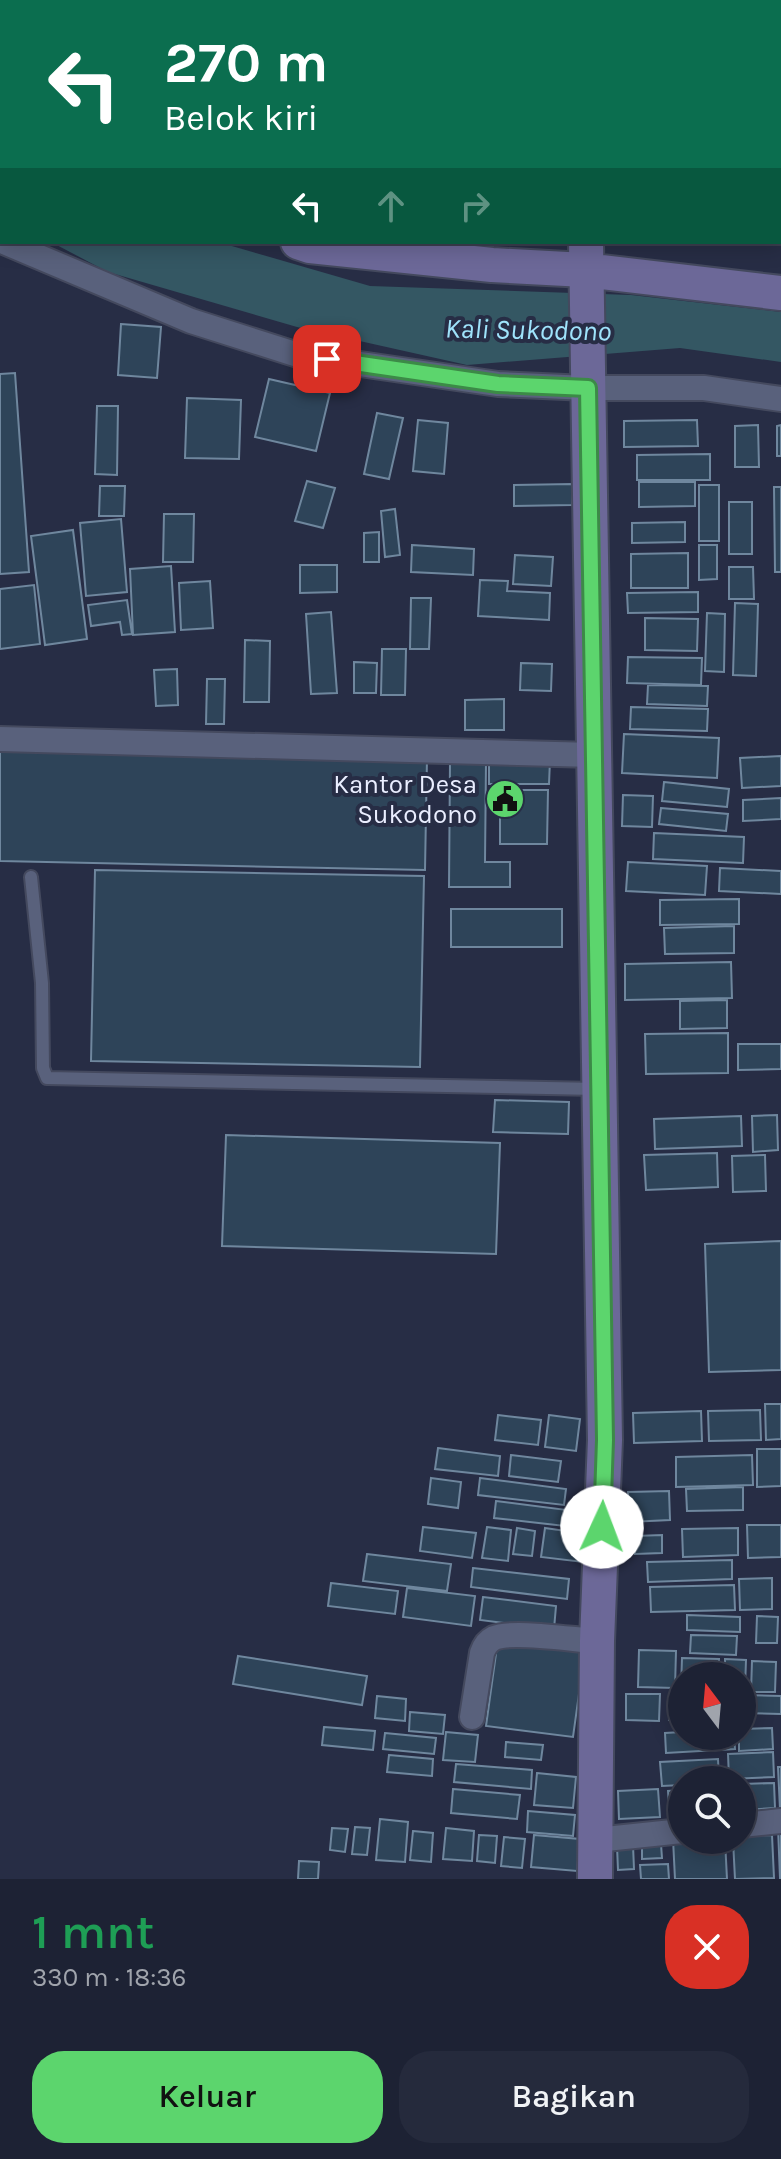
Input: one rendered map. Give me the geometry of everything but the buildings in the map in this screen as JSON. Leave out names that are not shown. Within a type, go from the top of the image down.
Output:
[{"type":"main road","points":[[304,244],[438,260],[586,266],[781,293]]},
{"type":"main road","points":[[586,266],[605,1440],[597,1641],[595,1879]]},
{"type":"street","points":[[9,244],[191,321],[298,355],[498,384],[587,377],[781,399]]},
{"type":"street","points":[[0,739],[594,755]]},
{"type":"street","points":[[472,1717],[482,1653],[495,1638],[517,1636],[597,1641]]},
{"type":"street","points":[[756,1824],[781,1821]]},
{"type":"street","points":[[596,1840],[668,1832]]},
{"type":"lane","points":[[31,877],[42,983],[43,1068],[47,1078],[599,1089]]},
{"type":"water","name":"Kali Sukodono","points":[[55,244],[225,244],[370,286],[631,295],[781,312],[781,362],[680,348],[467,365],[297,327],[108,272]]},
{"type":"place","name":"Kantor Desa Sukodono","points":[[505,799]]},
{"type":"route","points":[[327,359],[498,384],[588,388],[605,1440],[602,1527]]}]
